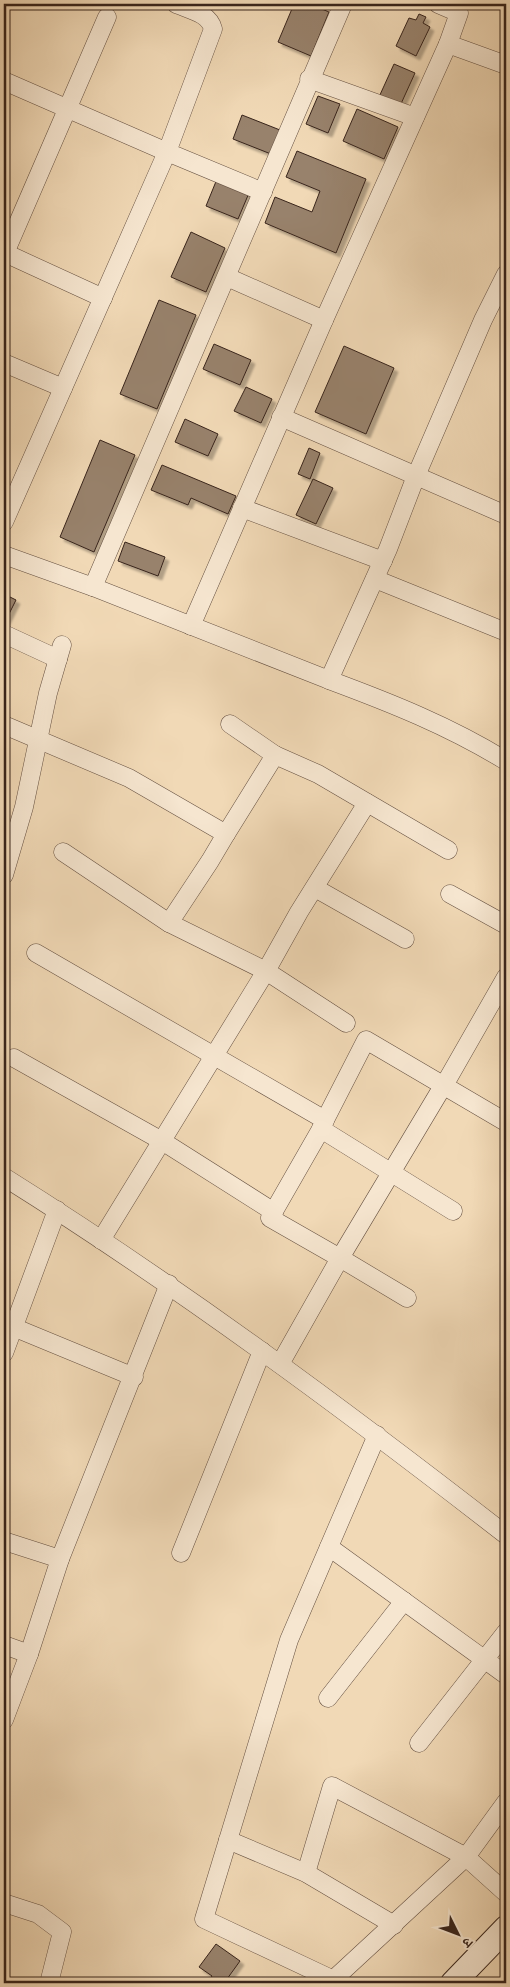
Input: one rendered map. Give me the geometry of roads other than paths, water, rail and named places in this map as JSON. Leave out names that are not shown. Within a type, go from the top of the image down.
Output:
[{"type":"main road","points":[[453,1983],[506,1928]]},
{"type":"main road","points":[[472,1983],[506,1948]]},
{"type":"street","points":[[4,522],[167,152],[213,29],[212,24],[205,16],[176,4]]},
{"type":"street","points":[[93,587],[227,277],[309,79],[343,4]]},
{"type":"street","points":[[191,626],[281,417],[448,44],[461,8],[438,4]]},
{"type":"street","points":[[103,298],[4,252],[107,17]]},
{"type":"street","points":[[448,44],[506,65]]},
{"type":"street","points":[[309,79],[415,117]]},
{"type":"street","points":[[4,81],[263,192]]},
{"type":"street","points":[[329,680],[383,561],[416,476],[483,320],[506,274]]},
{"type":"street","points":[[227,277],[324,320]]},
{"type":"street","points":[[4,362],[63,388]]},
{"type":"street","points":[[281,417],[506,515]]},
{"type":"street","points":[[242,508],[383,561]]},
{"type":"street","points":[[4,556],[93,587],[376,697],[464,735],[506,761]]},
{"type":"street","points":[[374,579],[506,632]]},
{"type":"street","points":[[4,634],[60,652],[38,740],[10,829],[4,875]]},
{"type":"street","points":[[230,724],[275,755],[318,774],[448,850]]},
{"type":"street","points":[[4,725],[129,778],[226,834]]},
{"type":"street","points":[[169,923],[210,861],[275,755]]},
{"type":"street","points":[[101,1240],[367,803]]},
{"type":"street","points":[[63,852],[169,923],[266,971],[346,1023]]},
{"type":"street","points":[[315,888],[405,939]]},
{"type":"street","points":[[450,894],[506,925]]},
{"type":"street","points":[[36,953],[214,1055],[323,1124],[392,1172],[453,1211]]},
{"type":"street","points":[[280,1364],[340,1258],[444,1086],[506,977]]},
{"type":"street","points":[[407,1298],[270,1218],[323,1124],[366,1040],[504,1121]]},
{"type":"street","points":[[14,1058],[162,1141],[274,1212]]},
{"type":"street","points":[[4,1179],[57,1210],[169,1284],[378,1436],[506,1535]]},
{"type":"street","points":[[4,1353],[57,1210]]},
{"type":"street","points":[[4,1720],[29,1654],[60,1559],[134,1377],[169,1284]]},
{"type":"street","points":[[13,1327],[134,1377]]},
{"type":"street","points":[[181,1553],[262,1351]]},
{"type":"street","points":[[378,1436],[289,1640],[204,1919],[337,1981],[466,1857],[506,1802]]},
{"type":"street","points":[[4,1541],[60,1559]]},
{"type":"street","points":[[329,1547],[506,1675]]},
{"type":"street","points":[[328,1698],[404,1601]]},
{"type":"street","points":[[419,1743],[506,1632]]},
{"type":"street","points":[[4,1645],[29,1654]]},
{"type":"street","points":[[306,1872],[332,1786],[466,1857],[506,1893]]},
{"type":"street","points":[[228,1840],[306,1872],[394,1925]]},
{"type":"street","points":[[4,1903],[38,1914],[62,1932],[49,1983]]}]
